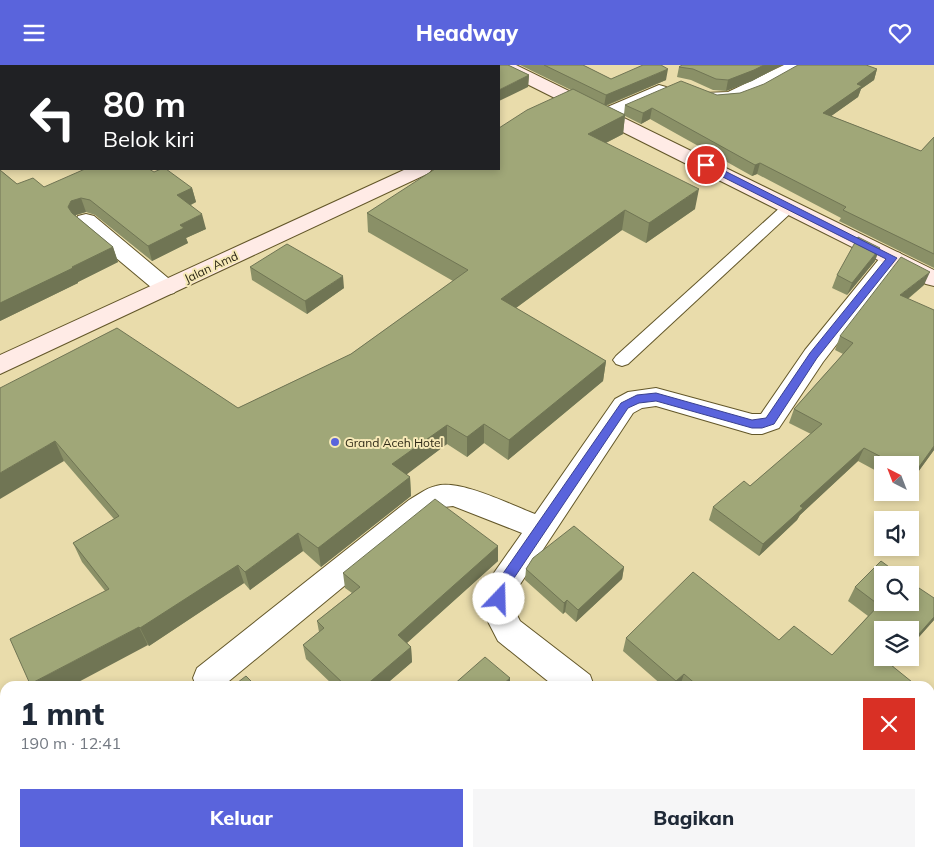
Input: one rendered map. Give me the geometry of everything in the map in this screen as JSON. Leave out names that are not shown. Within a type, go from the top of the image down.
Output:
[{"type":"main road","points":[[502,65],[934,279]]},
{"type":"main road","points":[[547,110],[571,99]]},
{"type":"main road","name":"Jalan Amd","points":[[0,365],[420,170]]},
{"type":"street","points":[[698,90],[716,98],[731,98],[798,65]]},
{"type":"street","points":[[605,115],[677,84]]},
{"type":"street","points":[[86,221],[166,288]]},
{"type":"street","points":[[572,681],[509,631],[498,610],[500,589],[624,405],[637,399],[656,397],[752,424],[762,424],[770,421],[814,355],[892,258]]},
{"type":"street","points":[[209,678],[419,508],[438,496],[454,495],[541,528]]},
{"type":"lane","points":[[622,359],[789,207]]},
{"type":"building","points":[[500,65],[508,65],[529,75],[500,90]]},
{"type":"building","points":[[544,65],[583,65],[611,79],[643,65],[661,65],[668,69],[606,95]]},
{"type":"building","points":[[682,65],[764,65],[728,80],[716,79],[693,69],[679,67]]},
{"type":"building","points":[[798,65],[866,65],[877,69],[857,84],[862,86],[823,113],[921,151],[934,137],[934,254],[843,210],[846,207],[760,163],[755,165],[652,108],[643,113],[625,105],[681,81],[717,95],[740,93],[764,84]]},
{"type":"building","points":[[573,89],[625,115],[588,134],[699,189],[649,223],[625,210],[501,299],[606,361],[509,440],[484,424],[467,437],[447,425],[392,464],[410,477],[318,548],[298,533],[245,572],[238,565],[140,628],[36,681],[29,681],[10,639],[109,589],[73,543],[119,516],[55,441],[0,473],[0,388],[117,328],[238,408],[351,354],[468,270],[367,213],[433,170],[500,170],[500,127],[527,110]]},
{"type":"building","points":[[0,170],[17,184],[33,178],[44,187],[83,170],[151,170],[154,172],[167,170],[192,188],[177,195],[202,214],[180,225],[184,228],[148,246],[90,200],[81,198],[71,201],[68,207],[72,213],[113,247],[0,303]]},
{"type":"building","points":[[858,237],[880,248],[852,283],[837,275]]},
{"type":"building","points":[[287,244],[343,276],[305,301],[250,267]]},
{"type":"building","points":[[901,257],[930,272],[900,295],[934,310],[934,446],[919,467],[919,456],[880,456],[864,448],[800,506],[803,508],[763,544],[713,507],[744,481],[750,486],[822,424],[794,409],[853,343],[840,336]]},
{"type":"building","points":[[435,499],[498,546],[398,635],[411,647],[371,681],[341,681],[303,645],[324,628],[317,621],[360,587],[343,573]]},
{"type":"building","points":[[574,526],[624,567],[578,610],[567,600],[564,603],[526,569],[533,558]]},
{"type":"building","points":[[881,561],[888,566],[876,566]]},
{"type":"building","points":[[874,568],[874,601],[855,587]]},
{"type":"building","points":[[693,572],[779,640],[794,626],[832,655],[874,610],[919,611],[919,588],[934,598],[934,617],[919,634],[919,621],[874,621],[874,666],[892,666],[911,681],[692,681],[684,674],[676,681],[626,638]]},
{"type":"building","points":[[485,657],[510,678],[507,681],[458,681]]},
{"type":"building","points":[[246,676],[251,681],[240,681]]},
{"type":"place","name":"Grand Aceh Hotel","points":[[335,442]]},
{"type":"route","points":[[499,599],[500,589],[624,405],[637,399],[656,397],[752,424],[762,424],[770,421],[814,355],[892,258],[706,165]]}]
